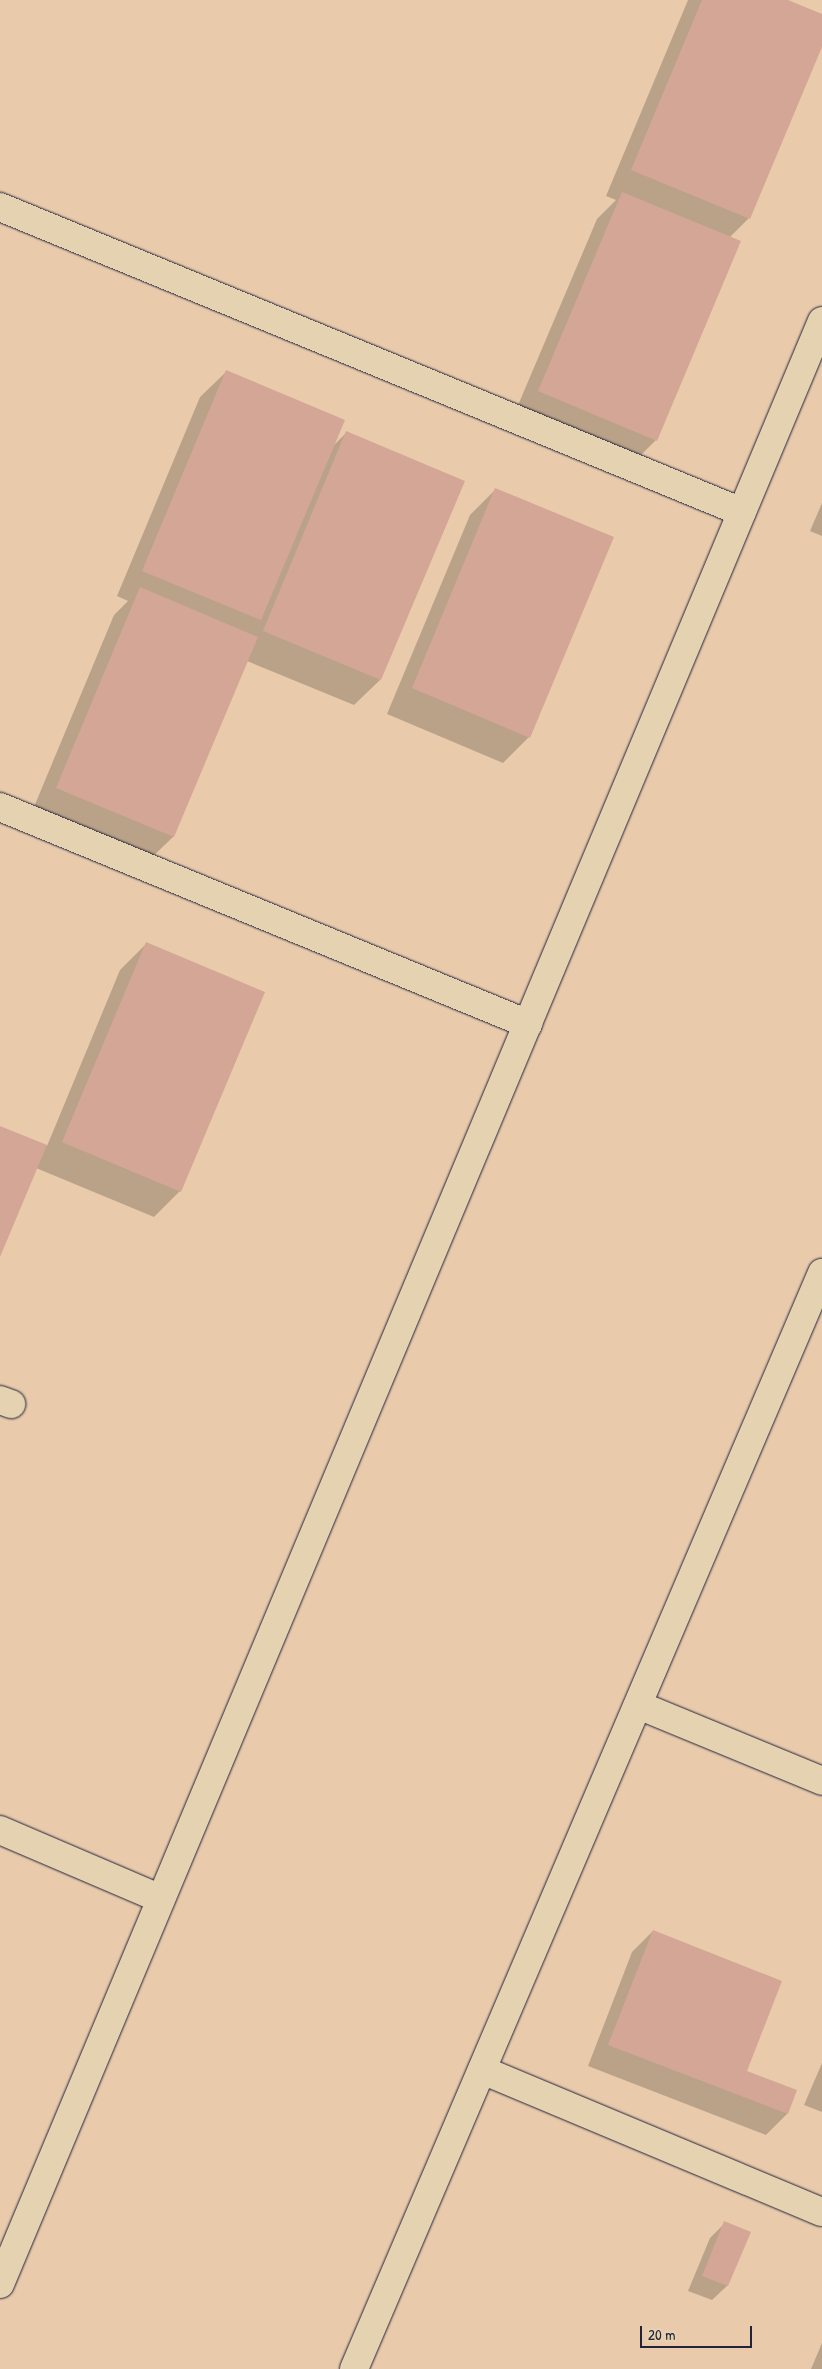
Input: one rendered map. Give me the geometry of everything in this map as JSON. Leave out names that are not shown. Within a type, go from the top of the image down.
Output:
[{"type":"street","points":[[0,207],[742,512]]},
{"type":"street","points":[[0,2284],[822,321]]},
{"type":"street","points":[[0,807],[528,1024]]},
{"type":"street","points":[[354,2369],[822,1273]]},
{"type":"street","points":[[638,1705],[822,1781]]},
{"type":"street","points":[[0,1830],[161,1899]]},
{"type":"street","points":[[482,2070],[822,2212]]},
{"type":"building","points":[[702,0],[788,0],[822,14],[822,47],[750,219],[631,170]]},
{"type":"building","points":[[622,192],[741,241],[657,441],[538,391]]},
{"type":"building","points":[[226,370],[345,420],[261,620],[142,571]]},
{"type":"building","points":[[346,431],[465,481],[381,680],[263,631]]},
{"type":"building","points":[[495,488],[614,537],[530,738],[412,688]]},
{"type":"building","points":[[140,587],[258,637],[174,837],[56,788]]},
{"type":"building","points":[[146,942],[265,992],[181,1192],[62,1142]]},
{"type":"building","points":[[0,1126],[47,1145],[0,1257]]},
{"type":"building","points":[[653,1930],[782,1981],[747,2071],[797,2090],[788,2114],[608,2045]]},
{"type":"building","points":[[724,2221],[751,2232],[728,2286],[702,2276]]}]
